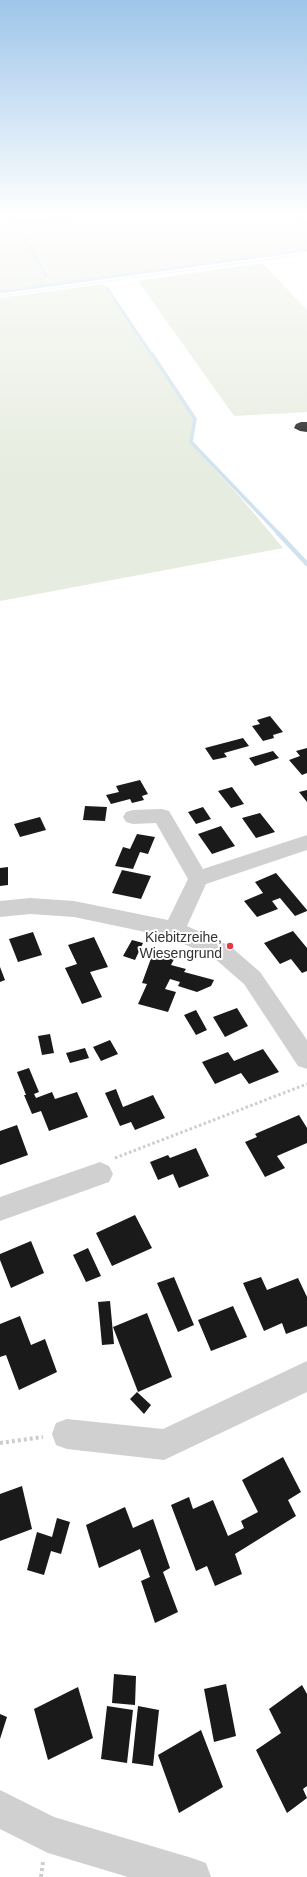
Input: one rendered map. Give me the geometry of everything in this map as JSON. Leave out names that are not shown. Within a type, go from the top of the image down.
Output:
[{"type":"street","points":[[133,817],[162,816],[198,879]]},
{"type":"street","points":[[174,930],[198,879],[307,842]]},
{"type":"street","points":[[0,909],[30,906],[74,909],[174,930],[222,952],[252,978],[307,1059]]},
{"type":"street","points":[[0,1209],[100,1174]]},
{"type":"street","points":[[67,1434],[164,1445],[307,1376]]},
{"type":"street","points":[[0,1809],[48,1834],[192,1877]]},
{"type":"path","points":[[100,1174],[115,1158],[307,1084]]},
{"type":"path","points":[[0,1443],[67,1434]]},
{"type":"shaded area","points":[[0,302],[115,302],[194,419],[190,443],[241,498],[283,548],[0,601]]},
{"type":"shaded area","points":[[153,302],[299,302],[307,310],[307,412],[234,416]]},
{"type":"building","points":[[307,422],[307,432],[294,428],[296,424]]},
{"type":"building","points":[[270,716],[283,732],[273,735],[274,738],[263,741],[252,726],[260,724],[257,720]]},
{"type":"building","points":[[243,738],[249,746],[224,753],[227,757],[213,760],[205,748]]},
{"type":"building","points":[[307,748],[307,773],[302,775],[289,760],[300,756],[296,751]]},
{"type":"building","points":[[273,751],[279,758],[255,766],[249,758]]},
{"type":"building","points":[[140,780],[148,794],[142,796],[144,800],[132,803],[130,799],[111,804],[106,795],[119,792],[116,786]]},
{"type":"building","points":[[232,787],[244,804],[231,808],[218,791]]},
{"type":"building","points":[[307,790],[307,802],[299,792]]},
{"type":"building","points":[[85,806],[107,807],[105,821],[83,820]]},
{"type":"building","points":[[203,807],[211,819],[196,824],[188,812]]},
{"type":"building","points":[[260,813],[275,832],[256,838],[242,818]]},
{"type":"building","points":[[40,817],[46,830],[20,837],[14,824]]},
{"type":"building","points":[[221,826],[235,846],[212,854],[198,834]]},
{"type":"building","points":[[137,834],[155,837],[148,854],[140,852],[133,869],[115,866],[123,847],[130,849]]},
{"type":"building","points":[[8,867],[8,885],[0,886],[0,868]]},
{"type":"building","points":[[122,870],[151,876],[141,899],[112,893]]},
{"type":"building","points":[[276,873],[307,911],[295,916],[280,898],[272,901],[278,909],[257,917],[244,901],[263,893],[255,882]]},
{"type":"building","points":[[293,931],[307,948],[307,971],[302,973],[291,959],[280,964],[264,943]]},
{"type":"building","points":[[33,932],[42,955],[18,962],[9,939]]},
{"type":"building","points":[[94,937],[108,967],[90,972],[102,997],[82,1004],[65,968],[77,964],[68,945]]},
{"type":"building","points":[[132,940],[143,943],[135,960],[123,956]]},
{"type":"building","points":[[153,953],[174,959],[171,965],[186,969],[184,972],[214,980],[211,986],[197,992],[178,986],[180,982],[170,979],[165,989],[176,992],[168,1012],[138,1004],[147,984],[142,983]]},
{"type":"building","points":[[0,967],[5,980],[0,982]]},
{"type":"building","points":[[237,1008],[248,1026],[225,1037],[213,1017]]},
{"type":"building","points":[[196,1010],[207,1030],[196,1035],[184,1015]]},
{"type":"building","points":[[50,1034],[54,1053],[42,1055],[38,1036]]},
{"type":"building","points":[[110,1040],[118,1054],[101,1061],[93,1047]]},
{"type":"building","points":[[85,1048],[89,1058],[70,1063],[66,1053]]},
{"type":"building","points":[[263,1049],[279,1072],[249,1084],[241,1073],[215,1084],[202,1062],[228,1052],[234,1061]]},
{"type":"building","points":[[29,1068],[39,1092],[34,1094],[36,1098],[52,1092],[55,1099],[77,1092],[88,1117],[49,1131],[41,1111],[32,1114],[24,1095],[26,1095],[17,1072]]},
{"type":"building","points":[[116,1089],[123,1107],[153,1095],[165,1118],[135,1130],[131,1122],[120,1126],[105,1093]]},
{"type":"building","points":[[299,1115],[307,1128],[307,1143],[277,1156],[285,1168],[265,1177],[245,1142],[257,1137],[255,1134]]},
{"type":"building","points":[[17,1125],[28,1155],[0,1165],[0,1131]]},
{"type":"building","points":[[196,1148],[209,1176],[179,1188],[173,1174],[158,1180],[150,1162],[168,1155],[170,1158]]},
{"type":"building","points":[[135,1215],[152,1248],[112,1266],[96,1233]]},
{"type":"building","points":[[31,1241],[44,1273],[11,1288],[0,1260],[0,1254]]},
{"type":"building","points":[[88,1248],[101,1276],[86,1282],[73,1255]]},
{"type":"building","points":[[174,1277],[194,1325],[178,1332],[157,1283]]},
{"type":"building","points":[[261,1277],[267,1290],[298,1278],[307,1297],[307,1326],[286,1334],[282,1323],[264,1331],[243,1283]]},
{"type":"building","points":[[110,1301],[114,1344],[102,1345],[98,1302]]},
{"type":"building","points":[[233,1306],[247,1337],[211,1351],[198,1320]]},
{"type":"building","points":[[147,1313],[172,1377],[138,1392],[113,1327]]},
{"type":"building","points":[[20,1316],[31,1345],[45,1339],[57,1372],[19,1390],[6,1355],[0,1357],[0,1324]]},
{"type":"building","points":[[137,1392],[151,1405],[144,1414],[130,1399]]},
{"type":"building","points":[[283,1457],[301,1492],[288,1500],[296,1516],[235,1554],[242,1574],[215,1586],[207,1566],[196,1571],[171,1505],[189,1497],[193,1509],[213,1500],[228,1536],[244,1528],[241,1521],[258,1512],[242,1480]]},
{"type":"building","points":[[22,1486],[32,1529],[0,1541],[0,1494]]},
{"type":"building","points":[[125,1507],[133,1528],[153,1519],[170,1568],[163,1572],[178,1612],[155,1623],[141,1581],[150,1577],[140,1549],[99,1568],[86,1525]]},
{"type":"building","points":[[57,1518],[70,1522],[61,1554],[51,1551],[44,1575],[27,1570],[37,1532],[52,1537]]},
{"type":"building","points":[[114,1674],[136,1676],[135,1705],[112,1703]]},
{"type":"building","points":[[226,1684],[236,1736],[214,1742],[204,1689]]},
{"type":"building","points":[[302,1685],[307,1694],[307,1786],[303,1789],[307,1798],[287,1813],[256,1750],[281,1733],[269,1709]]},
{"type":"building","points":[[78,1687],[93,1738],[48,1760],[34,1709]]},
{"type":"building","points":[[107,1706],[133,1710],[127,1763],[101,1759]]},
{"type":"building","points":[[138,1706],[159,1710],[153,1766],[132,1763]]},
{"type":"building","points":[[0,1714],[7,1717],[0,1739]]},
{"type":"building","points":[[201,1730],[223,1787],[179,1813],[158,1755]]},
{"type":"waterway","points":[[116,302],[152,355]]},
{"type":"waterway","points":[[152,354],[195,419],[191,442],[279,534]]},
{"type":"waterway","points":[[278,533],[307,564]]},
{"type":"place","name":"Kiebitzreihe, Wiesengrund","points":[[230,946]]}]
